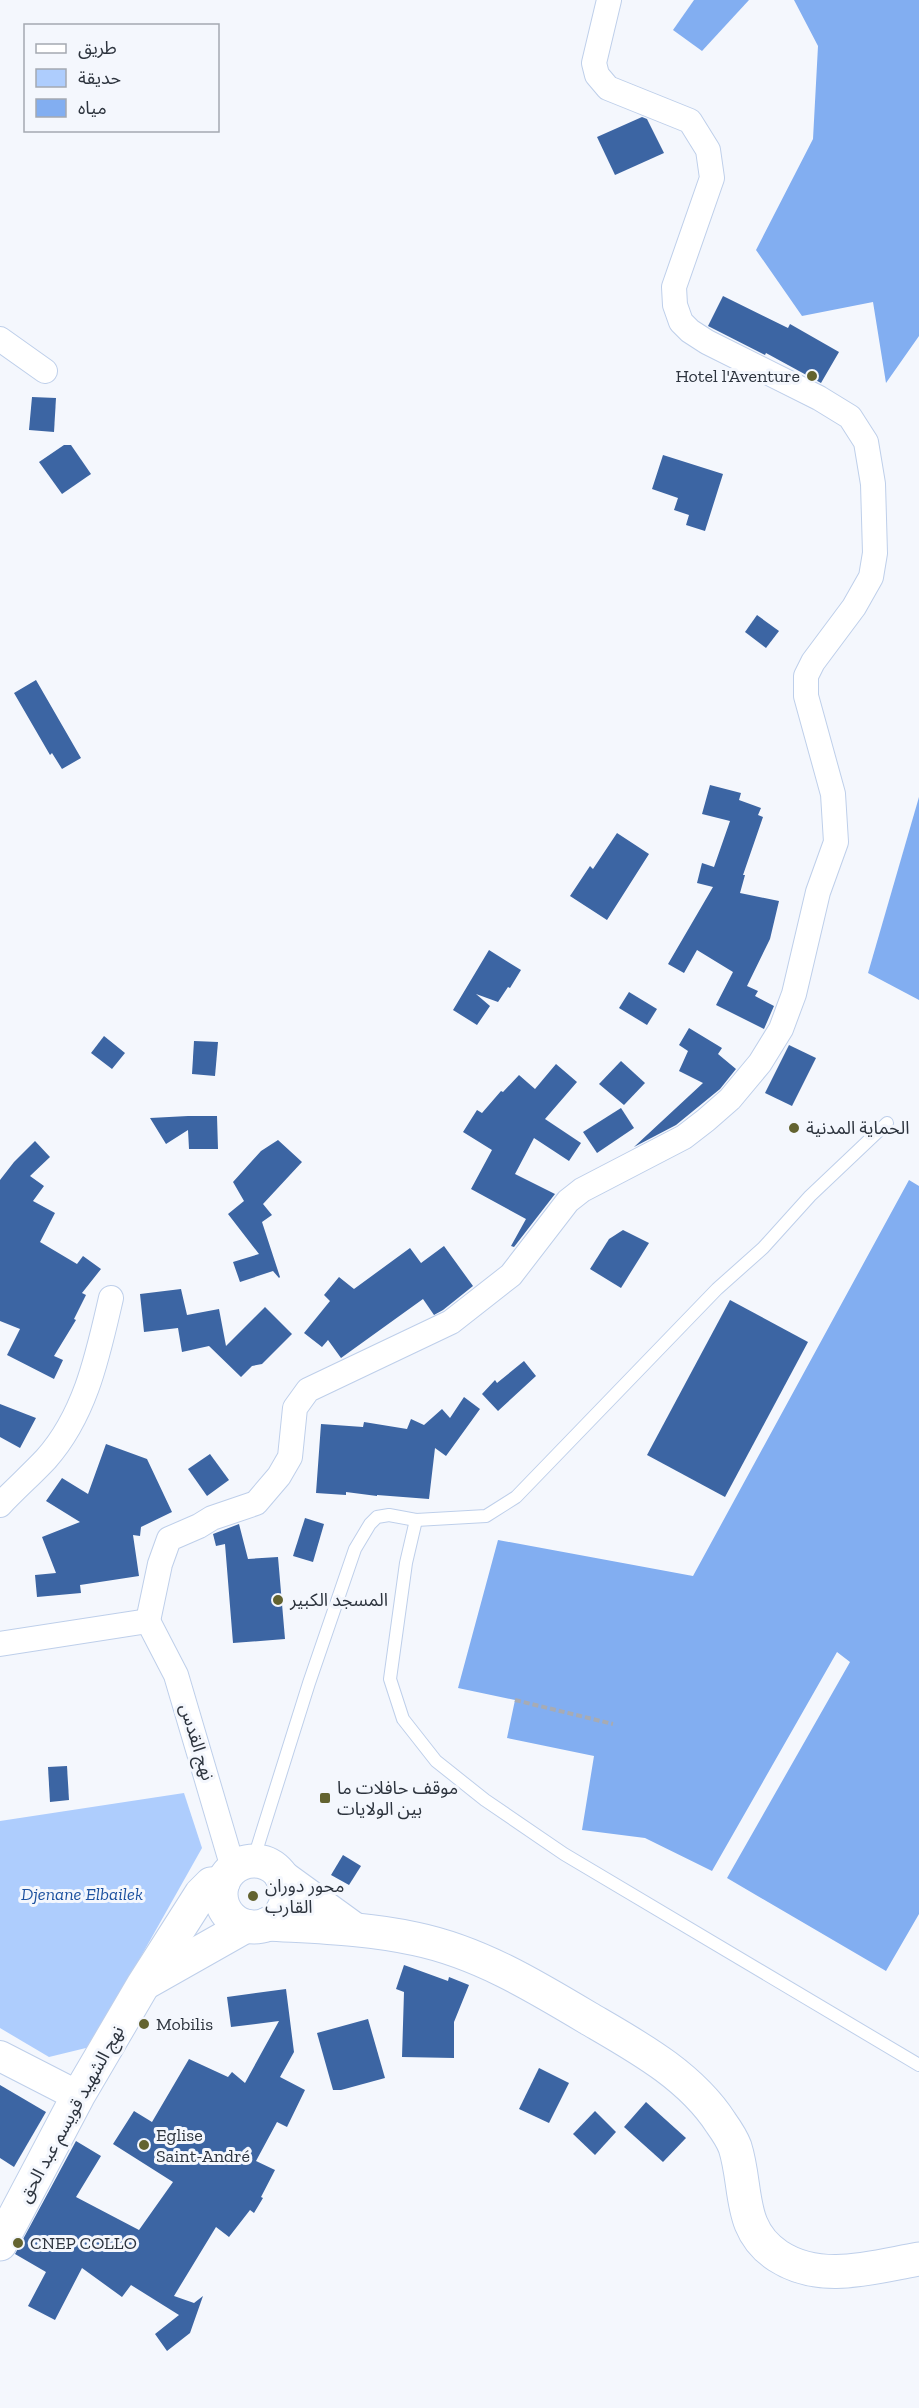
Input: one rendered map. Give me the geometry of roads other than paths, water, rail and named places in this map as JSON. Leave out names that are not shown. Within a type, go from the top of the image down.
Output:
[{"type":"main road","points":[[143,1985],[256,1925],[277,1917],[283,1908],[286,1887],[248,1872]]},
{"type":"main road","points":[[248,1872],[221,1894],[223,1905],[236,1922],[256,1925],[354,1929],[414,1938],[464,1952],[509,1973],[638,2047],[686,2082],[720,2122],[734,2146],[754,2233],[777,2255],[795,2266],[820,2272],[853,2270],[919,2259]]},
{"type":"main road","points":[[248,1872],[354,1929]]},
{"type":"main road","name":"نهج الشهيد قويسم عبد الحق","points":[[0,2244],[78,2096],[143,1985],[201,1894],[211,1884],[248,1872]]},
{"type":"street","points":[[0,1644],[148,1621],[160,1563],[169,1539],[200,1526],[212,1518],[256,1503],[279,1476],[290,1457],[295,1407],[308,1390],[451,1322],[511,1275],[568,1200],[582,1190],[684,1137],[706,1120],[729,1099],[760,1063],[781,1029],[794,994],[818,892],[836,842],[833,794],[806,696],[806,676],[813,662],[854,607],[871,577],[875,553],[873,484],[866,442],[850,417],[819,398],[707,342],[681,322],[675,305],[674,287],[712,178],[708,150],[690,121],[608,88],[601,81],[594,63],[609,0]]},
{"type":"street","points":[[0,339],[45,371]]},
{"type":"street","points":[[0,1505],[47,1458],[69,1427],[91,1375],[111,1298]]},
{"type":"street","name":"نهج القدس","points":[[148,1621],[176,1676],[248,1872]]},
{"type":"street","points":[[0,2056],[78,2096]]},
{"type":"lane","points":[[248,1872],[355,1549],[370,1524],[377,1517],[388,1515],[416,1520],[486,1516],[516,1497],[717,1289],[763,1248],[810,1196],[888,1123]]},
{"type":"lane","points":[[416,1520],[406,1563],[390,1680],[403,1719],[436,1761],[485,1800],[564,1854],[919,2065]]},
{"type":"water","points":[[694,0],[749,0],[702,51],[673,30]]},
{"type":"water","points":[[794,0],[919,0],[919,336],[886,383],[873,302],[802,316],[756,250],[813,139],[818,46]]},
{"type":"water","points":[[919,797],[919,1000],[868,973]]},
{"type":"water","points":[[909,1180],[919,1186],[919,1914],[886,1971],[727,1878],[850,1662],[837,1652],[712,1871],[645,1838],[582,1830],[594,1756],[507,1738],[515,1700],[458,1688],[498,1540],[693,1576]]},
{"type":"place","name":"Hotel l'Aventure","points":[[812,376]]},
{"type":"place","name":"الحماية المدنية","points":[[794,1128]]},
{"type":"place","name":"المسجد الكبير","points":[[278,1600]]},
{"type":"place","name":"موقف حافلات ما بين الولايات","points":[[325,1798]]},
{"type":"place","name":"محور دوران القارب","points":[[253,1896]]},
{"type":"place","name":"Mobilis","points":[[144,2024]]},
{"type":"place","name":"Eglise Saint-André","points":[[144,2145]]},
{"type":"place","name":"CNEP COLLO","points":[[18,2243]]},
{"type":"park label","name":"Djenane Elbailek","points":[[82,1894]]}]
